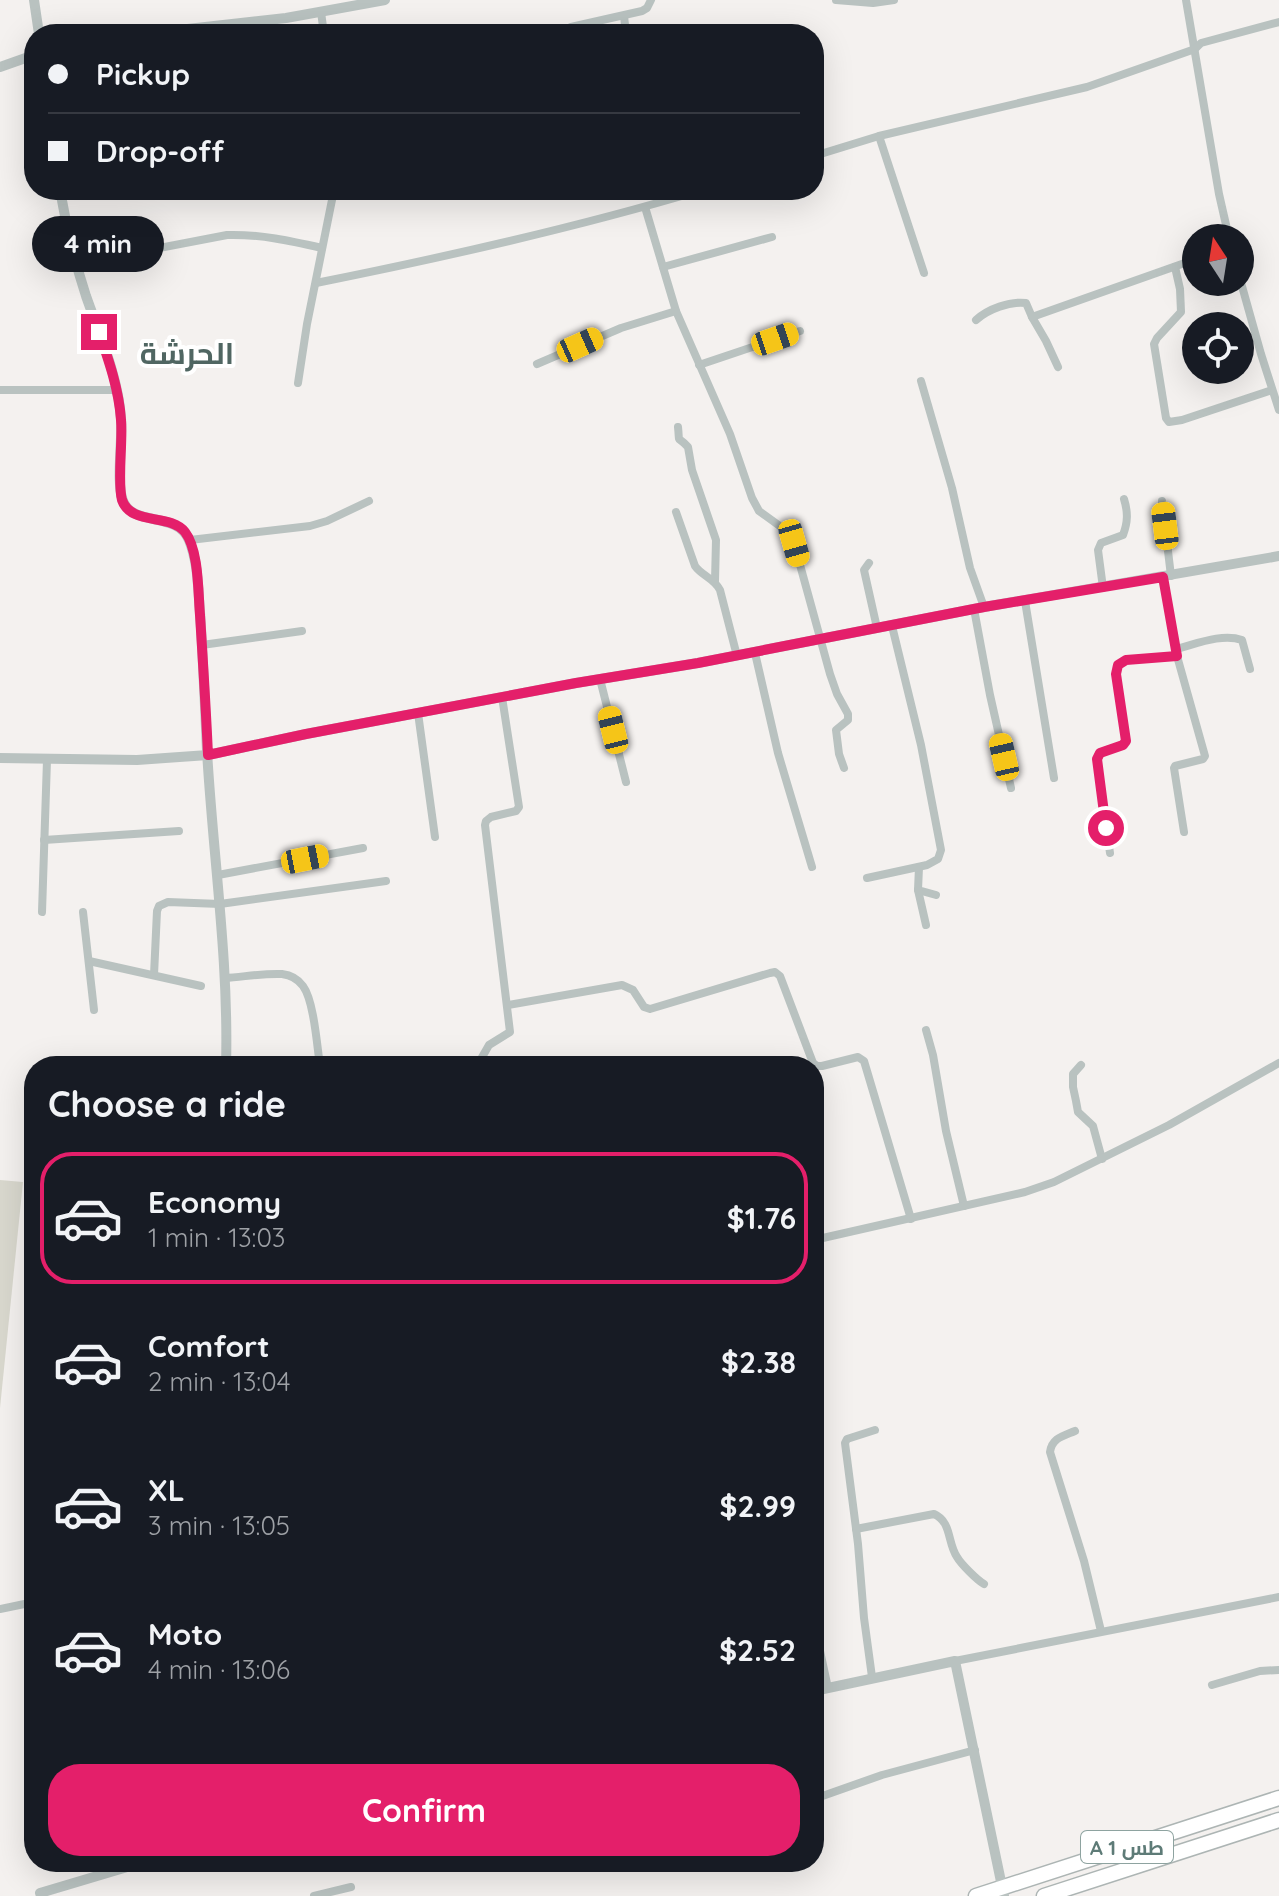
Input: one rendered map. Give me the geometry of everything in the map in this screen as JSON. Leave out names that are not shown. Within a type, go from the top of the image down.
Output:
[{"type":"highway","name":"A 1 طس","points":[[976,1896],[1003,1892],[1279,1798]]},
{"type":"highway","points":[[1044,1896],[1279,1820]]},
{"type":"street","points":[[34,0],[38,24]]},
{"type":"street","points":[[242,24],[385,0]]},
{"type":"street","points":[[585,24],[642,11],[651,0]]},
{"type":"street","points":[[836,0],[884,3],[894,0]]},
{"type":"street","points":[[1186,0],[1226,224]]},
{"type":"street","points":[[321,12],[323,24]]},
{"type":"street","points":[[624,16],[625,24]]},
{"type":"street","points":[[824,153],[879,136],[1087,87],[1195,49],[1201,43],[1279,22]]},
{"type":"street","points":[[0,67],[24,59]]},
{"type":"street","points":[[879,136],[924,273]]},
{"type":"street","points":[[62,200],[76,264],[117,390],[121,418],[123,503],[135,513],[174,524],[190,540],[197,578],[202,645],[225,978],[226,1056]]},
{"type":"street","points":[[298,383],[332,200]]},
{"type":"street","points":[[316,283],[432,260],[668,200]]},
{"type":"street","points":[[645,207],[676,311],[730,434],[755,505],[793,539],[820,641],[837,694],[849,716],[836,732],[844,768]]},
{"type":"street","points":[[76,264],[227,235],[245,234],[322,248]]},
{"type":"street","points":[[663,267],[772,237]]},
{"type":"street","points":[[1032,317],[1182,264]]},
{"type":"street","points":[[1175,267],[1181,312],[1154,344],[1169,422],[1272,390]]},
{"type":"street","points":[[1245,296],[1279,410]]},
{"type":"street","points":[[976,320],[984,313],[1026,303],[1058,367]]},
{"type":"street","points":[[537,364],[621,328],[676,311]]},
{"type":"street","points":[[699,365],[800,331]]},
{"type":"street","points":[[921,381],[952,488],[979,608],[990,695],[1011,788]]},
{"type":"street","points":[[0,390],[117,390]]},
{"type":"street","points":[[678,427],[677,438],[688,447],[692,470],[716,540],[715,581],[737,656]]},
{"type":"street","points":[[1103,588],[1098,550],[1101,543],[1123,535],[1127,525],[1124,499]]},
{"type":"street","points":[[190,540],[310,526],[369,501]]},
{"type":"street","points":[[1162,501],[1167,577],[1177,653],[1205,756],[1174,768],[1184,832]]},
{"type":"street","points":[[676,512],[695,566],[715,581]]},
{"type":"street","points":[[0,758],[137,760],[208,755],[502,697],[820,641],[979,608],[1279,556]]},
{"type":"street","points":[[869,563],[864,570],[877,628]]},
{"type":"street","points":[[1025,601],[1054,778]]},
{"type":"street","points":[[867,878],[927,865],[938,859],[941,845],[892,626]]},
{"type":"street","points":[[202,645],[302,631]]},
{"type":"street","points":[[1110,853],[1097,759],[1100,753],[1126,741],[1116,670],[1121,662],[1177,653],[1227,637],[1242,640],[1250,669]]},
{"type":"street","points":[[755,653],[778,753],[812,867]]},
{"type":"street","points":[[600,679],[626,782]]},
{"type":"street","points":[[483,1056],[489,1045],[509,1034],[485,825],[491,817],[519,809],[502,697]]},
{"type":"street","points":[[418,713],[435,837]]},
{"type":"street","points":[[42,912],[47,760]]},
{"type":"street","points":[[44,840],[179,831]]},
{"type":"street","points":[[218,875],[363,848]]},
{"type":"street","points":[[919,867],[918,890],[926,925]]},
{"type":"street","points":[[154,975],[159,906],[173,902],[220,904],[386,881]]},
{"type":"street","points":[[918,890],[936,895]]},
{"type":"street","points":[[83,912],[94,1010]]},
{"type":"street","points":[[89,961],[201,986]]},
{"type":"street","points":[[508,1005],[622,985],[630,987],[644,1007],[650,1009],[778,973],[810,1056]]},
{"type":"street","points":[[225,978],[281,974],[301,982],[310,1004],[318,1056]]},
{"type":"street","points":[[926,1030],[964,1206]]},
{"type":"street","points":[[824,1066],[858,1057],[864,1061],[911,1219]]},
{"type":"street","points":[[824,1238],[1025,1192],[1054,1182],[1169,1125],[1279,1063]]},
{"type":"street","points":[[1081,1065],[1073,1074],[1078,1112],[1093,1126],[1102,1159]]},
{"type":"street","points":[[872,1677],[845,1443],[847,1439],[875,1430]]},
{"type":"street","points":[[1075,1431],[1055,1440],[1050,1452],[1077,1537],[1101,1631]]},
{"type":"street","points":[[856,1529],[926,1514],[941,1517],[946,1523],[957,1557],[984,1584]]},
{"type":"street","points":[[824,1689],[1279,1597]]},
{"type":"street","points":[[0,1609],[24,1604]]},
{"type":"street","points":[[955,1661],[1003,1892]]},
{"type":"street","points":[[824,1669],[828,1688]]},
{"type":"street","points":[[1212,1685],[1260,1671],[1279,1670]]},
{"type":"street","points":[[824,1795],[882,1775],[975,1750]]},
{"type":"street","points":[[36,1895],[111,1872]]},
{"type":"street","points":[[314,1896],[351,1887]]},
{"type":"shaded area","points":[[0,1180],[23,1182],[0,1408]]},
{"type":"district","name":"الحرشة","points":[[187,353]]},
{"type":"route","points":[[99,332],[119,401],[123,503],[135,513],[174,524],[190,540],[198,586],[208,755],[576,683],[1163,577],[1177,656],[1126,660],[1118,665],[1116,674],[1127,737],[1123,745],[1105,750],[1097,759],[1106,828]]}]
